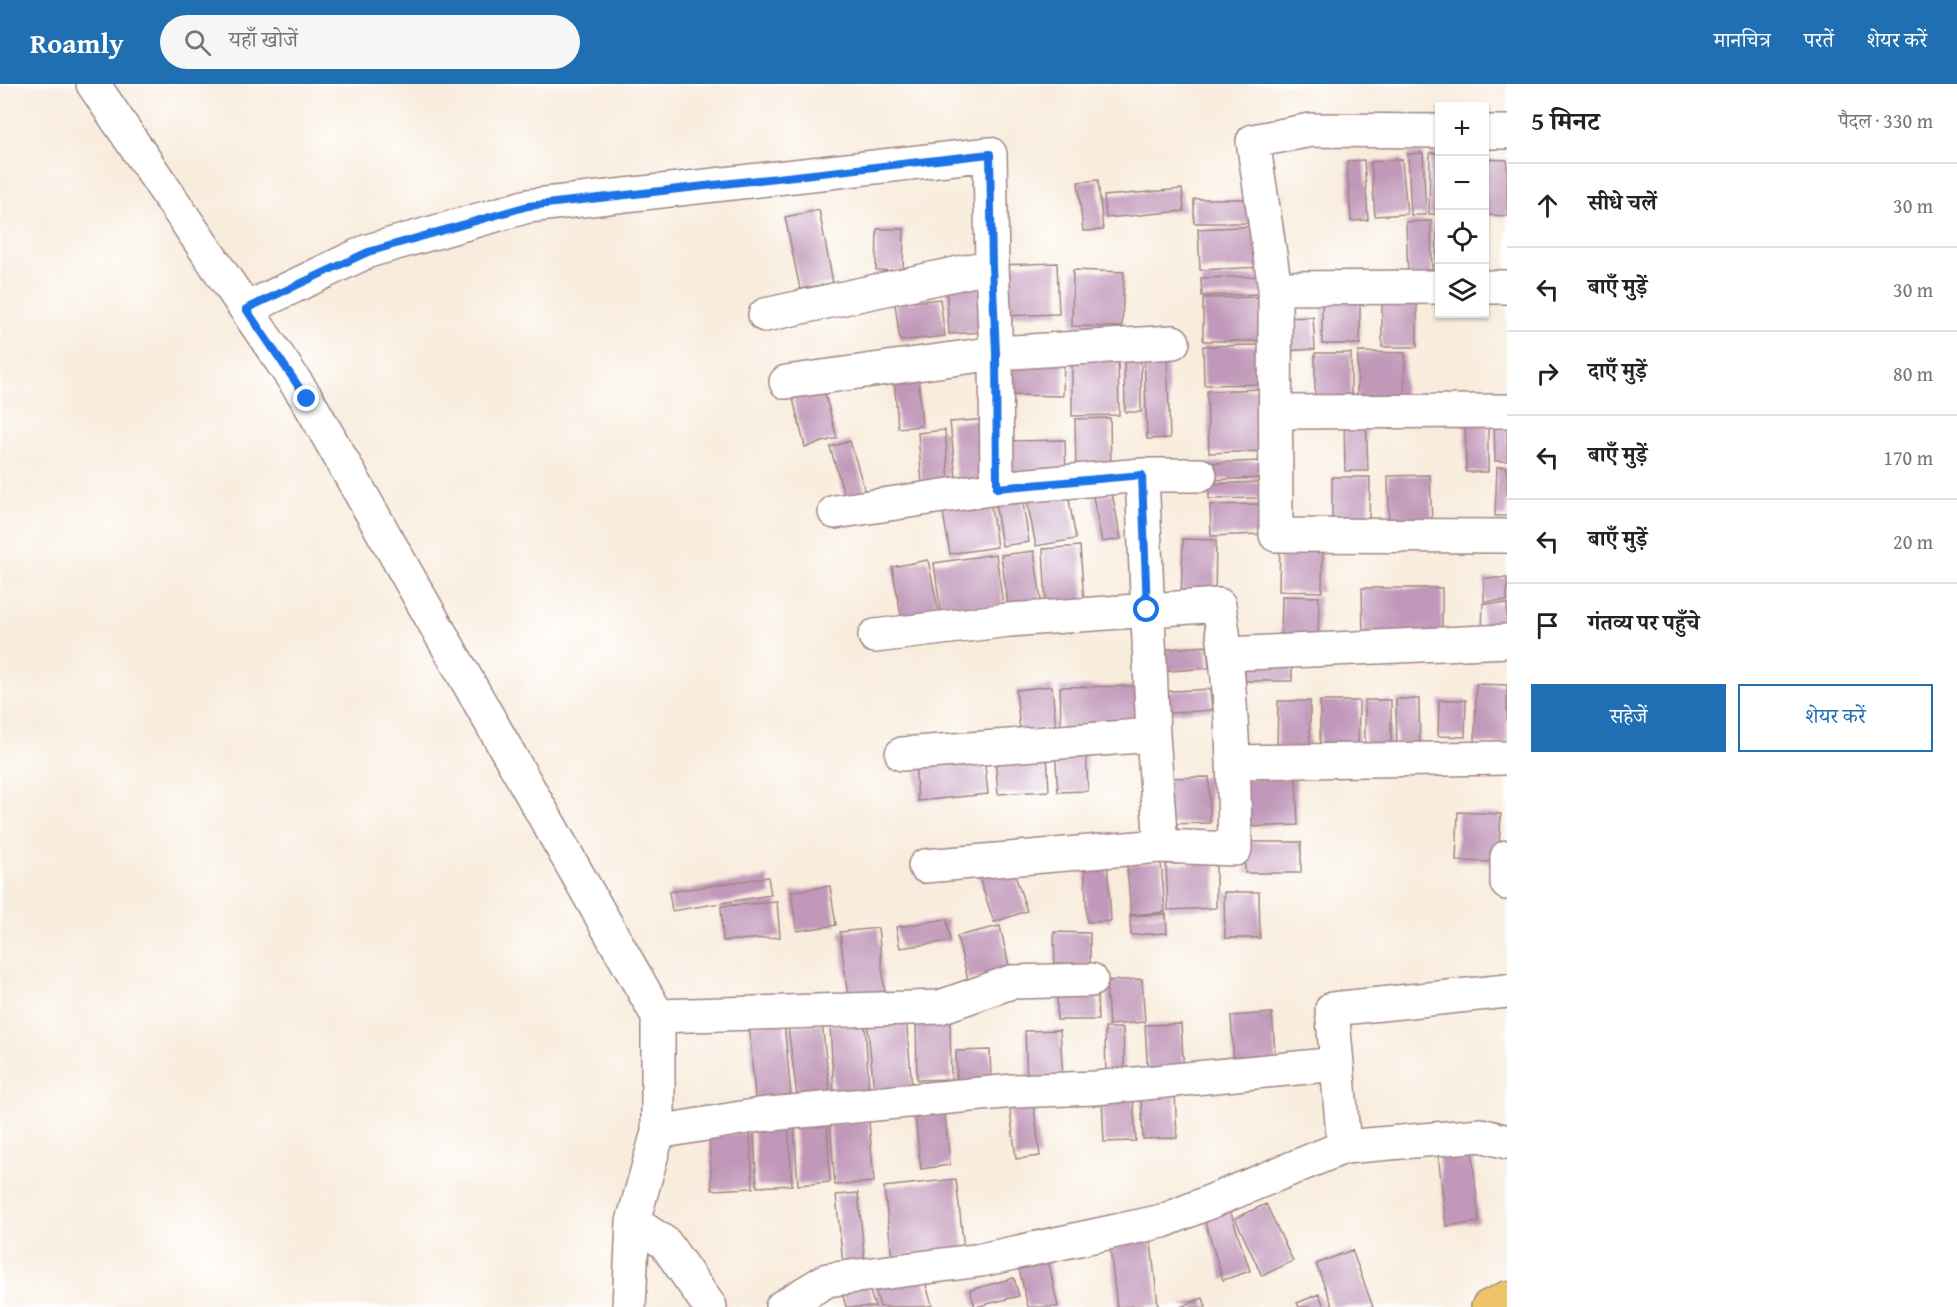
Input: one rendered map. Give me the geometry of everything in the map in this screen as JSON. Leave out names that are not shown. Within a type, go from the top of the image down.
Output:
[{"type":"main road","points":[[1488,1307],[1507,1298]]},
{"type":"street","points":[[93,84],[307,399],[658,1016],[658,1132],[633,1222],[629,1307]]},
{"type":"street","points":[[1435,131],[1311,130],[1253,141],[1275,288],[1276,535],[1507,536]]},
{"type":"street","points":[[1489,132],[1507,132]]},
{"type":"street","points":[[246,309],[368,252],[528,206],[990,154],[996,353],[997,488]]},
{"type":"street","points":[[765,315],[992,266]]},
{"type":"street","points":[[1275,288],[1435,287]]},
{"type":"street","points":[[1489,287],[1507,287]]},
{"type":"street","points":[[786,382],[996,353],[1173,342]]},
{"type":"street","points":[[1276,412],[1507,411]]},
{"type":"street","points":[[1142,475],[1153,735],[1161,846]]},
{"type":"street","points":[[835,512],[997,488],[1142,475],[1200,475]]},
{"type":"street","points":[[875,636],[1009,620],[1219,605],[1227,654],[1234,762],[1235,849],[1161,846],[925,866]]},
{"type":"street","points":[[1227,654],[1507,641]]},
{"type":"street","points":[[902,754],[1153,735]]},
{"type":"street","points":[[1234,762],[1507,758]]},
{"type":"street","points":[[1507,857],[1507,882]]},
{"type":"street","points":[[658,1016],[940,1006],[1011,982],[1091,980]]},
{"type":"street","points":[[1344,1147],[1332,1009],[1507,991]]},
{"type":"street","points":[[658,1132],[759,1115],[1013,1091],[1095,1088],[1337,1064]]},
{"type":"street","points":[[782,1307],[827,1281],[981,1260],[1163,1221],[1344,1147],[1481,1135],[1507,1142]]},
{"type":"street","points":[[633,1222],[664,1243],[710,1307]]},
{"type":"building","points":[[1423,153],[1426,215],[1411,215],[1408,154]]},
{"type":"building","points":[[1430,153],[1435,153],[1435,214],[1429,214]]},
{"type":"building","points":[[1402,159],[1407,214],[1375,216],[1371,162]]},
{"type":"building","points":[[1489,159],[1507,160],[1507,216],[1489,215]]},
{"type":"building","points":[[1364,160],[1368,220],[1351,221],[1347,161]]},
{"type":"building","points":[[1098,180],[1103,230],[1083,231],[1078,182]]},
{"type":"building","points":[[1182,189],[1184,211],[1106,218],[1104,196]]},
{"type":"building","points":[[1194,199],[1259,199],[1259,223],[1194,223]]},
{"type":"building","points":[[819,210],[833,283],[800,289],[785,217]]},
{"type":"building","points":[[1431,221],[1432,276],[1408,277],[1406,222]]},
{"type":"building","points":[[1260,226],[1262,267],[1200,270],[1198,229]]},
{"type":"building","points":[[877,229],[904,229],[903,271],[876,270]]},
{"type":"building","points":[[1057,263],[1059,314],[1000,316],[999,265]]},
{"type":"building","points":[[1073,270],[1124,272],[1122,327],[1072,326]]},
{"type":"building","points":[[1264,276],[1264,294],[1202,296],[1201,278]]},
{"type":"building","points":[[980,279],[984,332],[949,334],[946,281]]},
{"type":"building","points":[[1322,296],[1360,296],[1360,344],[1322,344]]},
{"type":"building","points":[[1417,296],[1417,347],[1382,347],[1382,297]]},
{"type":"building","points":[[1263,297],[1263,341],[1203,341],[1203,298]]},
{"type":"building","points":[[940,299],[945,336],[900,341],[895,304]]},
{"type":"building","points":[[1313,317],[1315,349],[1284,351],[1282,318]]},
{"type":"building","points":[[1265,345],[1266,384],[1204,385],[1203,346]]},
{"type":"building","points":[[1358,352],[1405,353],[1404,405],[1357,404]]},
{"type":"building","points":[[1167,353],[1170,438],[1147,439],[1144,354]]},
{"type":"building","points":[[1315,353],[1351,353],[1351,401],[1315,401]]},
{"type":"building","points":[[1118,354],[1119,415],[1072,416],[1072,355]]},
{"type":"building","points":[[1007,355],[1064,356],[1063,396],[1007,395]]},
{"type":"building","points":[[1124,358],[1141,358],[1141,412],[1125,412]]},
{"type":"building","points":[[918,374],[922,426],[898,428],[894,376]]},
{"type":"building","points":[[822,383],[837,438],[805,447],[791,391]]},
{"type":"building","points":[[1263,389],[1265,451],[1209,453],[1207,391]]},
{"type":"building","points":[[1366,416],[1368,471],[1345,471],[1344,417]]},
{"type":"building","points":[[1507,416],[1507,461],[1495,461],[1494,417]]},
{"type":"building","points":[[1465,417],[1488,417],[1488,472],[1466,472]]},
{"type":"building","points":[[1110,418],[1111,474],[1076,474],[1075,419]]},
{"type":"building","points":[[988,419],[994,484],[957,487],[950,422]]},
{"type":"building","points":[[945,430],[949,482],[922,485],[918,433]]},
{"type":"building","points":[[1065,440],[1066,479],[1009,480],[1009,441]]},
{"type":"building","points":[[850,441],[867,498],[847,504],[830,447]]},
{"type":"building","points":[[1261,461],[1261,478],[1209,480],[1209,463]]},
{"type":"building","points":[[1497,467],[1507,467],[1507,516],[1495,516]]},
{"type":"building","points":[[1430,475],[1432,523],[1389,524],[1388,476]]},
{"type":"building","points":[[1332,477],[1370,477],[1369,525],[1332,525]]},
{"type":"building","points":[[1260,482],[1260,498],[1209,499],[1209,484]]},
{"type":"building","points":[[1066,483],[1076,539],[1036,546],[1025,491]]},
{"type":"building","points":[[1021,491],[1029,542],[1002,546],[994,495]]},
{"type":"building","points":[[1112,493],[1121,539],[1102,542],[1093,497]]},
{"type":"building","points":[[990,500],[997,547],[950,554],[942,507]]},
{"type":"building","points":[[1259,504],[1261,534],[1211,536],[1210,505]]},
{"type":"building","points":[[1183,539],[1216,540],[1215,600],[1181,599]]},
{"type":"building","points":[[1280,540],[1323,541],[1322,592],[1279,591]]},
{"type":"building","points":[[1080,546],[1084,602],[1046,604],[1043,549]]},
{"type":"building","points":[[1034,551],[1042,608],[1009,612],[1001,555]]},
{"type":"building","points":[[996,554],[1003,605],[941,614],[934,563]]},
{"type":"building","points":[[928,560],[939,613],[902,620],[892,567]]},
{"type":"building","points":[[1484,578],[1507,578],[1507,601],[1484,601]]},
{"type":"building","points":[[1362,588],[1442,588],[1442,636],[1363,637]]},
{"type":"building","points":[[1282,596],[1319,597],[1318,640],[1281,639]]},
{"type":"building","points":[[1483,603],[1507,604],[1507,631],[1482,630]]},
{"type":"building","points":[[1207,646],[1209,668],[1157,672],[1155,650]]},
{"type":"building","points":[[1292,662],[1292,681],[1235,681],[1235,663]]},
{"type":"building","points":[[1476,684],[1507,685],[1507,744],[1475,743]]},
{"type":"building","points":[[1052,686],[1056,728],[1020,731],[1016,690]]},
{"type":"building","points":[[1141,686],[1142,729],[1061,730],[1060,687]]},
{"type":"building","points":[[1210,689],[1212,710],[1159,714],[1157,692]]},
{"type":"building","points":[[1396,699],[1419,699],[1420,751],[1397,752]]},
{"type":"building","points":[[1365,700],[1391,700],[1391,751],[1365,751]]},
{"type":"building","points":[[1439,700],[1466,700],[1465,737],[1438,736]]},
{"type":"building","points":[[1278,701],[1310,701],[1310,752],[1277,752]]},
{"type":"building","points":[[1320,701],[1359,701],[1358,753],[1320,753]]},
{"type":"building","points":[[1086,748],[1088,791],[1058,792],[1055,749]]},
{"type":"building","points":[[1047,752],[1049,791],[998,794],[995,755]]},
{"type":"building","points":[[984,756],[988,794],[918,801],[915,763]]},
{"type":"building","points":[[1209,777],[1210,823],[1164,824],[1163,778]]},
{"type":"building","points":[[1296,778],[1298,825],[1245,827],[1244,779]]},
{"type":"building","points":[[1458,812],[1501,814],[1498,862],[1456,861]]},
{"type":"building","points":[[1245,842],[1301,842],[1301,873],[1245,873]]},
{"type":"building","points":[[1107,858],[1111,921],[1087,922],[1084,859]]},
{"type":"building","points":[[1161,862],[1165,912],[1131,915],[1127,865]]},
{"type":"building","points":[[1011,863],[1027,911],[994,922],[978,875]]},
{"type":"building","points":[[1216,863],[1216,908],[1168,910],[1166,864]]},
{"type":"building","points":[[768,877],[771,895],[672,911],[669,892]]},
{"type":"building","points":[[830,886],[836,925],[797,931],[791,892]]},
{"type":"building","points":[[1224,892],[1259,892],[1260,938],[1225,938]]},
{"type":"building","points":[[777,902],[780,937],[723,941],[721,906]]},
{"type":"building","points":[[1166,914],[1167,933],[1131,935],[1130,916]]},
{"type":"building","points":[[947,919],[950,941],[900,948],[896,927]]},
{"type":"building","points":[[1000,926],[1010,970],[968,980],[957,936]]},
{"type":"building","points":[[878,928],[885,994],[848,998],[840,932]]},
{"type":"building","points":[[1054,932],[1090,933],[1090,972],[1055,973]]},
{"type":"building","points":[[1142,979],[1145,1022],[1109,1025],[1106,981]]},
{"type":"building","points":[[1057,987],[1097,987],[1098,1020],[1057,1020]]},
{"type":"building","points":[[1272,1013],[1276,1065],[1234,1067],[1231,1016]]},
{"type":"building","points":[[906,1015],[912,1087],[874,1091],[867,1019]]},
{"type":"building","points":[[916,1015],[950,1015],[951,1079],[917,1080]]},
{"type":"building","points":[[784,1022],[791,1096],[755,1098],[749,1025]]},
{"type":"building","points":[[822,1023],[830,1092],[797,1096],[788,1027]]},
{"type":"building","points":[[865,1023],[869,1091],[834,1093],[830,1025]]},
{"type":"building","points":[[1181,1024],[1184,1074],[1148,1076],[1145,1025]]},
{"type":"building","points":[[1105,1028],[1123,1028],[1125,1079],[1106,1080]]},
{"type":"building","points":[[1060,1030],[1063,1080],[1027,1082],[1025,1031]]},
{"type":"building","points":[[990,1050],[991,1082],[957,1083],[956,1051]]},
{"type":"building","points":[[1175,1092],[1177,1138],[1143,1139],[1141,1094]]},
{"type":"building","points":[[1133,1096],[1136,1141],[1104,1142],[1102,1098]]},
{"type":"building","points":[[1033,1099],[1040,1156],[1016,1159],[1009,1102]]},
{"type":"building","points":[[944,1105],[950,1165],[921,1169],[914,1109]]},
{"type":"building","points":[[788,1121],[792,1185],[757,1187],[753,1122]]},
{"type":"building","points":[[827,1121],[830,1182],[798,1185],[794,1123]]},
{"type":"building","points":[[869,1121],[874,1182],[835,1185],[830,1124]]},
{"type":"building","points":[[750,1133],[753,1188],[712,1190],[709,1135]]},
{"type":"building","points":[[1471,1141],[1479,1222],[1446,1226],[1437,1144]]},
{"type":"building","points":[[956,1179],[964,1249],[892,1257],[884,1187]]},
{"type":"building","points":[[858,1193],[865,1262],[843,1265],[836,1195]]},
{"type":"building","points":[[1228,1204],[1250,1271],[1223,1280],[1202,1212]]},
{"type":"building","points":[[1266,1204],[1293,1261],[1262,1276],[1235,1218]]},
{"type":"building","points":[[1150,1234],[1158,1305],[1117,1307],[1109,1239]]},
{"type":"building","points":[[1046,1250],[1058,1307],[1028,1307],[1016,1256]]},
{"type":"building","points":[[1352,1250],[1373,1307],[1333,1307],[1316,1264]]},
{"type":"building","points":[[922,1272],[932,1305],[880,1307],[874,1286]]},
{"type":"building","points":[[1014,1278],[1019,1296],[975,1307],[970,1290]]},
{"type":"building","points":[[867,1282],[875,1307],[846,1307],[841,1290]]},
{"type":"building","points":[[1319,1294],[1324,1307],[1299,1307],[1297,1303]]},
{"type":"building","points":[[1203,1298],[1206,1307],[1180,1307]]},
{"type":"route","points":[[307,399],[246,309],[368,252],[528,206],[990,154],[996,353],[997,488],[1142,475],[1147,610]]}]
